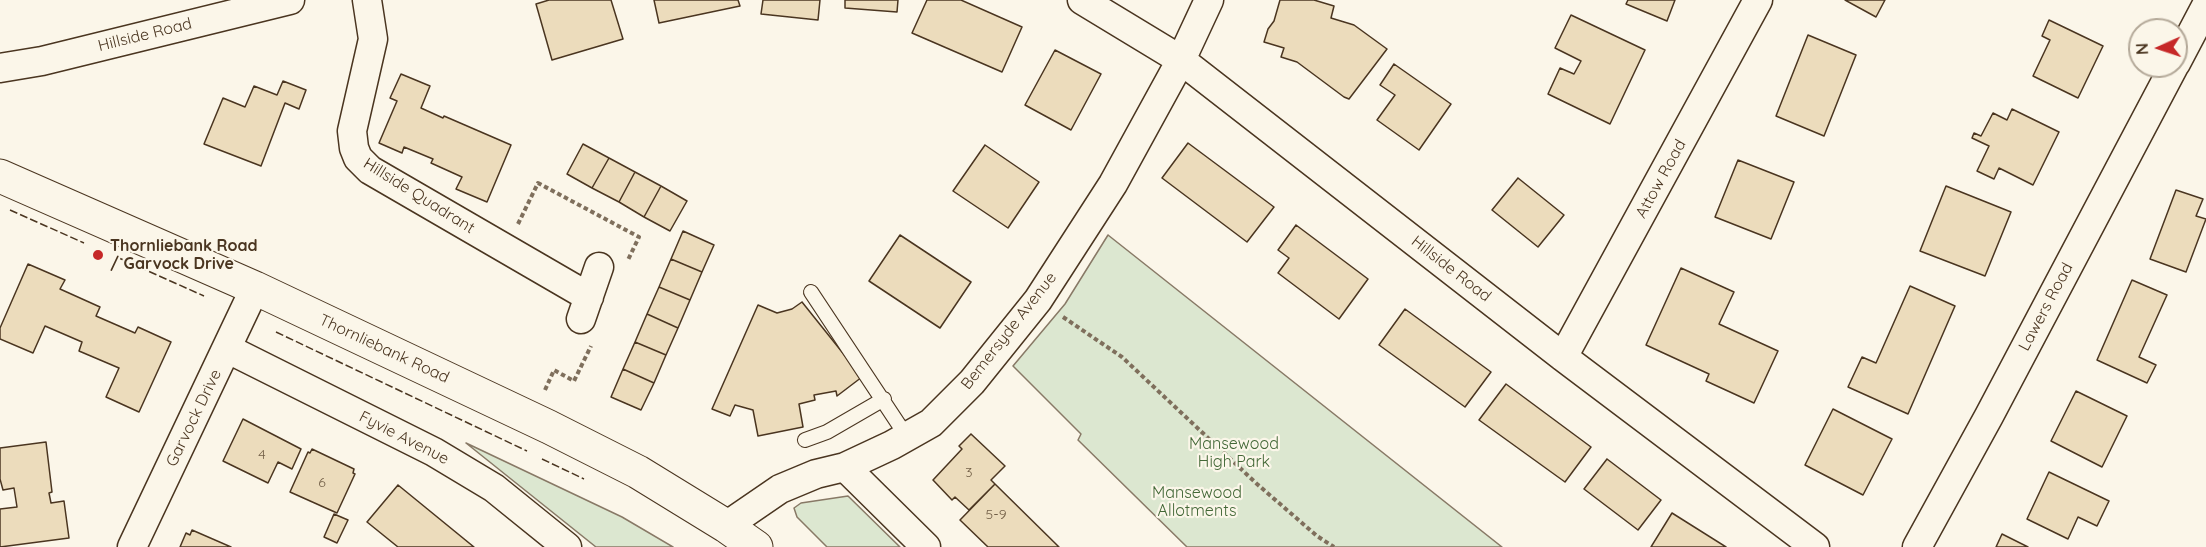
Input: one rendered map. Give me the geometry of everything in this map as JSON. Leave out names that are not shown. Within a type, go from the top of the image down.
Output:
[{"type":"main road","name":"Thornliebank Road","points":[[0,176],[255,288],[558,431],[639,472],[756,547]]},
{"type":"street","name":"Hillside Road","points":[[0,68],[290,0]]},
{"type":"street","name":"Hillside Quadrant","points":[[367,0],[373,39],[352,131],[358,158],[370,170],[506,248],[585,308],[599,267]]},
{"type":"street","name":"Hillside Road","points":[[1082,0],[1181,60],[1563,357],[1815,547]]},
{"type":"street","name":"Bemersyde Avenue","points":[[726,526],[780,489],[816,474],[845,467],[931,423],[972,382],[1038,300],[1113,184],[1181,60],[1209,0]]},
{"type":"street","name":"Attow Road","points":[[1563,357],[1758,0]]},
{"type":"street","name":"Lawers Road","points":[[2188,40],[2206,6]]},
{"type":"street","name":"Lawers Road","points":[[1917,547],[2168,78]]},
{"type":"street","name":"Garvock Drive","points":[[132,547],[255,288]]},
{"type":"street","name":"Fyvie Avenue","points":[[228,349],[434,452],[494,488],[567,547]]},
{"type":"street","points":[[845,467],[926,547]]},
{"type":"lane","points":[[811,292],[907,437]]},
{"type":"lane","points":[[804,440],[827,432],[884,399]]},
{"type":"path","points":[[506,248],[538,183],[639,237]]},
{"type":"path","points":[[1038,300],[1122,357],[1257,484],[1317,536],[1334,547]]},
{"type":"green space","name":"Mansewood High Park","points":[[1108,235],[1502,547],[1187,547],[1078,440],[1081,434],[1013,366],[1065,304]]},
{"type":"green space","points":[[466,443],[622,517],[673,547],[596,547]]},
{"type":"green space","points":[[848,496],[900,547],[827,547],[797,517],[794,508],[801,503]]},
{"type":"building","points":[[549,0],[611,0],[623,39],[552,60],[536,4]]},
{"type":"building","points":[[654,0],[738,0],[740,6],[659,23]]},
{"type":"building","points":[[763,0],[820,0],[818,20],[761,14]]},
{"type":"building","points":[[845,0],[898,0],[897,12],[845,8]]},
{"type":"building","points":[[927,0],[961,0],[1022,27],[1002,72],[912,33]]},
{"type":"building","points":[[1280,0],[1314,0],[1334,6],[1331,18],[1354,25],[1387,49],[1349,99],[1297,62],[1281,57],[1284,48],[1264,42],[1268,29],[1274,21]]},
{"type":"building","points":[[1628,0],[1675,0],[1667,21],[1626,4]]},
{"type":"building","points":[[1845,0],[1885,0],[1876,17]]},
{"type":"building","points":[[1571,15],[1645,50],[1610,124],[1548,94],[1560,68],[1574,74],[1581,61],[1555,48]]},
{"type":"building","points":[[2049,20],[2103,46],[2078,98],[2033,76],[2050,40],[2042,36]]},
{"type":"building","points":[[1808,35],[1856,55],[1824,136],[1776,116]]},
{"type":"building","points":[[1055,50],[1101,74],[1071,130],[1025,105]]},
{"type":"building","points":[[1394,64],[1451,104],[1419,150],[1377,120],[1395,95],[1380,85]]},
{"type":"building","points":[[401,74],[430,86],[421,108],[511,145],[487,202],[456,189],[462,177],[431,163],[433,159],[404,147],[402,153],[379,143],[397,101],[390,98]]},
{"type":"building","points":[[283,81],[306,90],[299,109],[285,103],[261,166],[204,144],[223,98],[245,107],[254,86],[277,95]]},
{"type":"building","points":[[2012,109],[2059,132],[2033,185],[1999,168],[1994,179],[1977,171],[1989,146],[1972,138],[1974,133],[1981,136],[1993,113],[2007,120]]},
{"type":"building","points":[[1188,143],[1274,207],[1247,242],[1162,178]]},
{"type":"building","points":[[583,144],[609,158],[592,188],[567,174]]},
{"type":"building","points":[[985,145],[1039,182],[1008,228],[953,191]]},
{"type":"building","points":[[609,158],[635,172],[619,202],[592,188]]},
{"type":"building","points":[[1738,160],[1794,182],[1771,239],[1715,217]]},
{"type":"building","points":[[635,172],[661,186],[644,217],[619,202]]},
{"type":"building","points":[[1518,178],[1564,215],[1538,247],[1492,210]]},
{"type":"building","points":[[661,186],[687,201],[670,231],[644,217]]},
{"type":"building","points":[[1946,186],[2011,212],[1985,276],[1920,251]]},
{"type":"building","points":[[2176,190],[2203,199],[2196,216],[2206,219],[2186,272],[2150,259]]},
{"type":"building","points":[[1296,225],[1368,279],[1339,319],[1278,273],[1289,258],[1278,250]]},
{"type":"building","points":[[683,231],[714,245],[702,272],[671,259]]},
{"type":"building","points":[[900,235],[971,282],[940,328],[869,281]]},
{"type":"building","points":[[671,259],[702,272],[690,300],[659,287]]},
{"type":"building","points":[[28,264],[65,280],[60,289],[100,307],[96,316],[135,333],[138,327],[171,342],[139,412],[106,397],[119,368],[79,351],[82,342],[45,326],[33,353],[0,339],[0,328]]},
{"type":"building","points":[[1681,268],[1734,292],[1719,324],[1778,351],[1754,403],[1706,381],[1709,374],[1646,345]]},
{"type":"building","points":[[2132,280],[2167,295],[2139,357],[2156,365],[2147,383],[2097,360]]},
{"type":"building","points":[[1910,286],[1955,306],[1908,414],[1848,387],[1862,357],[1876,363]]},
{"type":"building","points":[[659,287],[690,300],[678,328],[647,314]]},
{"type":"building","points":[[802,302],[862,377],[837,396],[836,391],[814,395],[815,400],[799,404],[803,427],[758,436],[753,410],[735,405],[730,416],[712,409],[758,305],[777,313],[792,309]]},
{"type":"building","points":[[1405,309],[1491,372],[1465,407],[1379,345]]},
{"type":"building","points":[[647,314],[678,328],[666,355],[635,342]]},
{"type":"building","points":[[635,342],[666,355],[654,383],[623,369]]},
{"type":"building","points":[[623,369],[654,383],[641,410],[611,397]]},
{"type":"building","points":[[1506,384],[1591,447],[1565,482],[1479,420]]},
{"type":"building","points":[[2076,391],[2127,416],[2102,467],[2051,441]]},
{"type":"building","points":[[1833,409],[1892,439],[1863,495],[1805,465]]},
{"type":"building","points":[[243,419],[301,449],[292,469],[278,462],[268,483],[223,461]]},
{"type":"building","points":[[971,434],[1005,466],[991,480],[995,484],[969,510],[955,497],[952,500],[933,480],[962,449],[959,446]]},
{"type":"building","points":[[46,442],[52,492],[49,493],[51,503],[64,501],[69,538],[0,547],[0,509],[17,507],[14,488],[3,490],[0,479],[0,448]]},
{"type":"building","points":[[312,449],[354,469],[355,474],[337,513],[290,492],[308,452],[310,453]]},
{"type":"building","points":[[1607,459],[1661,500],[1638,530],[1584,489]]},
{"type":"building","points":[[2049,472],[2109,501],[2097,526],[2078,517],[2068,539],[2027,519]]},
{"type":"building","points":[[995,484],[1059,547],[988,547],[960,520]]},
{"type":"building","points":[[398,485],[474,547],[398,547],[367,522]]},
{"type":"building","points":[[1672,513],[1726,547],[1651,547]]},
{"type":"building","points":[[334,514],[348,520],[337,543],[324,537]]},
{"type":"building","points":[[192,530],[231,547],[180,547],[186,533],[190,535]]},
{"type":"building","points":[[2002,534],[2028,547],[1996,547]]},
{"type":"fence","points":[[10,210],[84,243]]},
{"type":"fence","points":[[119,258],[204,296]]},
{"type":"fence","points":[[276,332],[527,451]]},
{"type":"fence","points":[[542,459],[584,479]]},
{"type":"place","name":"Thornliebank Road / Garvock Drive","points":[[98,255]]},
{"type":"park label","name":"Mansewood Allotments","points":[[1197,502]]}]
